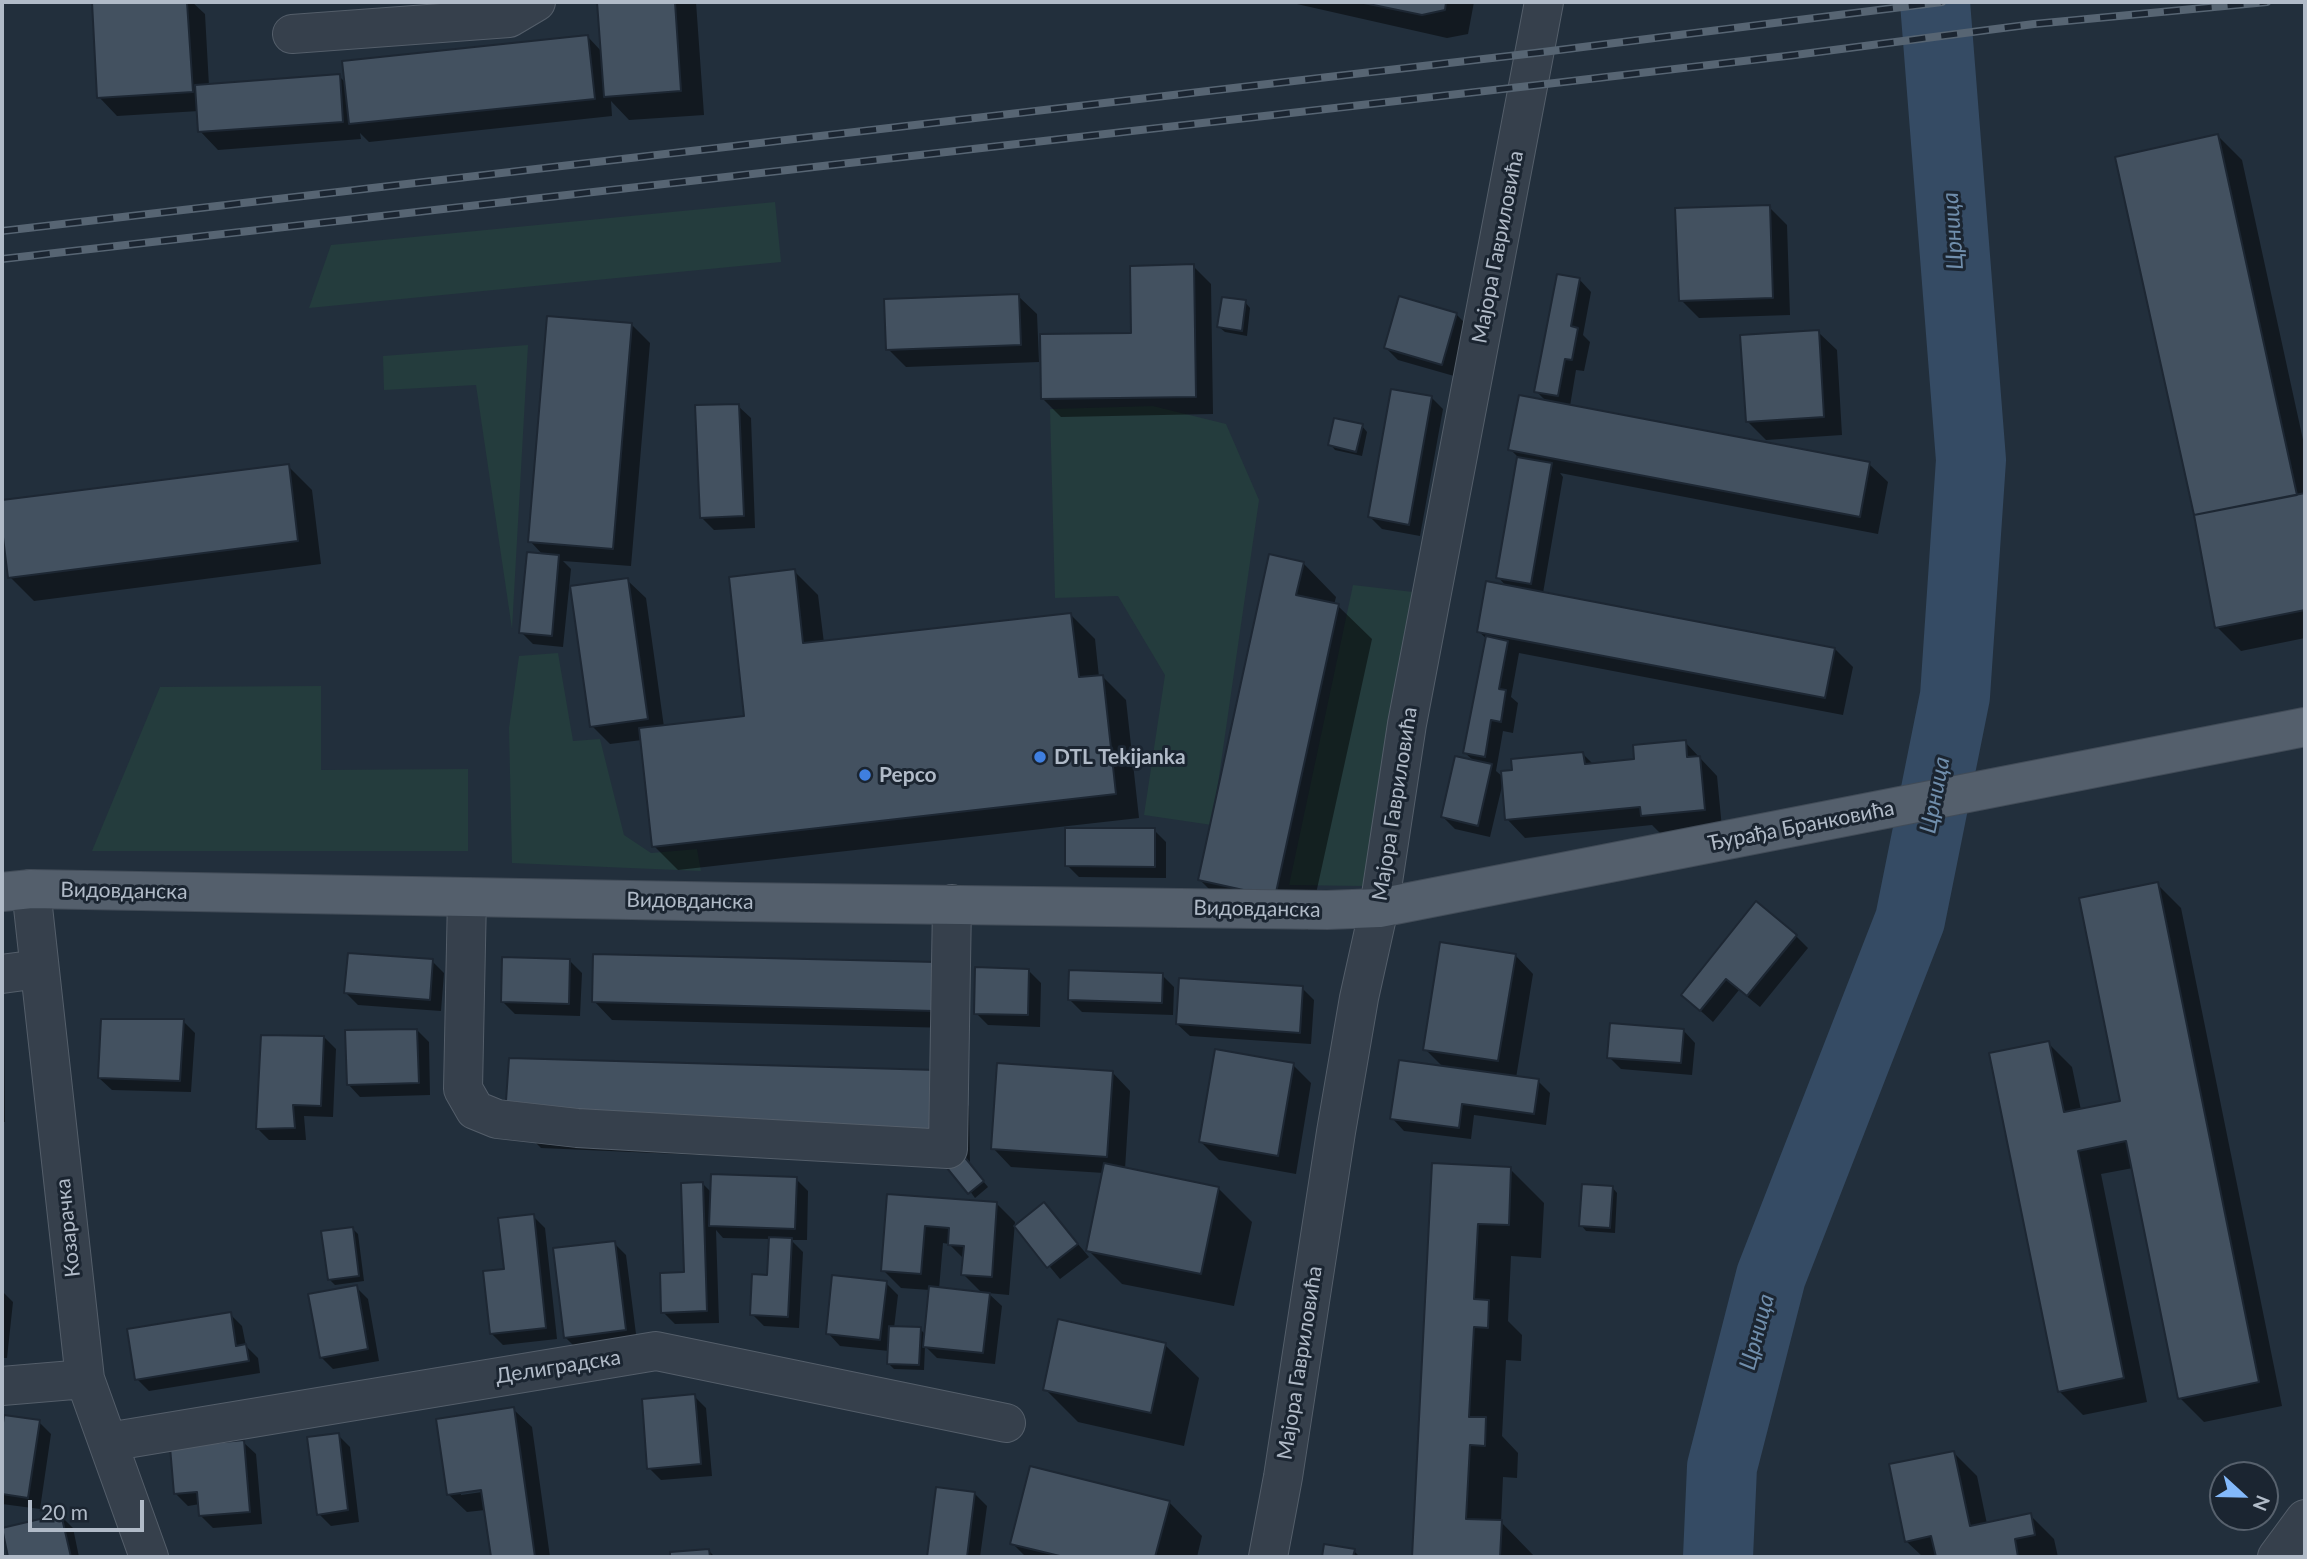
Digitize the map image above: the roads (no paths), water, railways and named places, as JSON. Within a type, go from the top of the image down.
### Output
[{"type":"main road","name":"Ђурађа Бранковића","points":[[1379,908],[2305,727]]},
{"type":"main road","name":"Видовданска","points":[[16,890],[1327,910],[1379,908]]},
{"type":"street","points":[[292,34],[509,18],[536,2]]},
{"type":"street","name":"Мајора Гавриловића","points":[[1268,1557],[1338,1118],[1359,998],[1379,908],[1410,710],[1544,2]]},
{"type":"street","name":"Козарачка","points":[[16,890],[39,969],[85,1379],[149,1557]]},
{"type":"street","points":[[467,897],[463,1089],[475,1110],[497,1119],[577,1128],[948,1149],[952,904]]},
{"type":"street","points":[[2,974],[39,969]]},
{"type":"street","name":"Делиградска","points":[[108,1442],[656,1351],[1006,1423]]},
{"type":"street","points":[[2,1386],[85,1379]]},
{"type":"street","points":[[2277,1557],[2305,1519]]},
{"type":"waterway","name":"Црница","points":[[1718,1557],[1722,1467],[1771,1276],[1910,920],[1955,696],[1971,460],[1935,2]]},
{"type":"railway","points":[[2,231],[1535,53],[1942,2]]},
{"type":"railway","points":[[2,259],[1529,86],[2034,24],[2267,2]]},
{"type":"place","name":"DTL Tekijanka","points":[[1040,757]]},
{"type":"place","name":"Pepco","points":[[865,775]]}]
